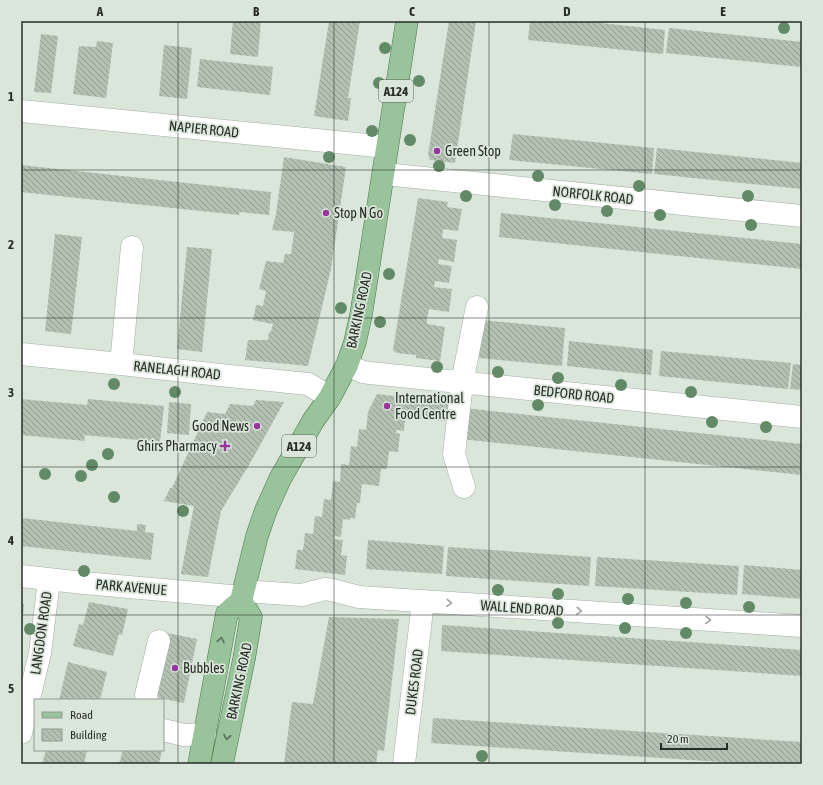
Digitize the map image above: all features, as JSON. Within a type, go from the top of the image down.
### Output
[{"type":"main road","name":"BARKING ROAD","points":[[199,764],[227,613],[242,596],[257,536],[266,510],[280,478],[313,421],[330,396],[347,365],[355,342],[361,316],[407,21]]},
{"type":"main road","name":"BARKING ROAD","points":[[222,764],[244,659],[251,617],[242,596]]},
{"type":"street","name":"NAPIER ROAD","points":[[21,111],[387,147]]},
{"type":"street","name":"NORFOLK ROAD","points":[[384,174],[802,216]]},
{"type":"street","points":[[121,364],[132,247]]},
{"type":"street","points":[[464,487],[454,454],[462,383],[477,307]]},
{"type":"street","name":"RANELAGH ROAD","points":[[21,354],[308,384],[330,396]]},
{"type":"street","name":"BEDFORD ROAD","points":[[347,365],[363,372],[802,417]]},
{"type":"street","name":"PARK AVENUE","points":[[21,576],[242,596]]},
{"type":"street","name":"LANGDON ROAD","points":[[21,733],[40,653],[48,579]]},
{"type":"street","name":"WALL END ROAD","points":[[242,596],[302,595],[325,589],[359,597],[802,626]]},
{"type":"street","name":"DUKES ROAD","points":[[404,764],[423,601]]},
{"type":"street","points":[[147,699],[146,695],[159,641]]},
{"type":"street","points":[[164,730],[184,735],[205,734]]},
{"type":"building","points":[[233,21],[261,21],[258,57],[230,54]]},
{"type":"building","points":[[329,21],[360,21],[348,98],[351,98],[348,121],[314,116]]},
{"type":"building","points":[[449,21],[476,21],[455,163],[430,160],[428,155]]},
{"type":"building","points":[[530,21],[583,21],[665,30],[663,54],[528,40]]},
{"type":"building","points":[[669,28],[802,42],[802,67],[666,53]]},
{"type":"building","points":[[41,34],[58,36],[51,93],[34,92]]},
{"type":"building","points":[[97,41],[113,43],[106,98],[73,94],[79,46],[96,47]]},
{"type":"building","points":[[164,45],[192,48],[187,99],[159,96]]},
{"type":"building","points":[[200,59],[273,67],[270,95],[197,87]]},
{"type":"building","points":[[513,134],[654,148],[652,174],[509,160]]},
{"type":"building","points":[[657,148],[802,163],[802,189],[654,174]]},
{"type":"building","points":[[284,157],[346,167],[331,269],[308,366],[245,360],[248,340],[268,340],[269,332],[271,332],[273,324],[253,320],[256,305],[263,306],[266,291],[259,289],[266,261],[283,263],[285,254],[291,254],[294,232],[272,230],[276,214]]},
{"type":"building","points":[[21,165],[271,192],[269,215],[240,212],[239,215],[21,192]]},
{"type":"building","points":[[418,198],[448,202],[447,207],[462,209],[458,231],[443,229],[442,238],[457,240],[454,262],[439,259],[438,264],[452,266],[449,283],[435,281],[434,287],[452,289],[449,312],[429,309],[427,318],[427,324],[445,327],[440,361],[416,358],[416,355],[397,353],[393,350]]},
{"type":"building","points":[[501,213],[802,244],[802,269],[499,237]]},
{"type":"building","points":[[55,234],[82,237],[71,334],[45,331]]},
{"type":"building","points":[[187,247],[212,249],[202,352],[177,349]]},
{"type":"building","points":[[482,320],[565,328],[562,366],[479,358]]},
{"type":"building","points":[[569,341],[653,350],[651,375],[567,366]]},
{"type":"building","points":[[661,351],[791,363],[788,389],[659,376]]},
{"type":"building","points":[[793,364],[802,365],[802,390],[790,389]]},
{"type":"building","points":[[377,394],[456,403],[454,422],[405,417],[404,431],[396,430],[396,433],[400,434],[398,452],[389,451],[387,469],[381,469],[379,486],[362,484],[360,503],[357,503],[355,519],[343,519],[341,537],[334,536],[334,539],[343,540],[341,555],[347,556],[345,575],[295,569],[297,550],[303,550],[305,533],[313,534],[315,516],[322,517],[324,499],[331,500],[333,481],[340,482],[341,464],[349,465],[351,446],[357,447],[359,429],[366,430],[368,412]]},
{"type":"building","points":[[21,399],[87,405],[88,399],[164,406],[160,442],[84,435],[85,441],[21,435]]},
{"type":"building","points":[[256,400],[284,402],[249,465],[221,511],[208,577],[181,574],[194,506],[164,501],[170,488],[172,488],[207,412],[225,414],[230,404],[253,406]]},
{"type":"building","points":[[169,402],[191,404],[189,435],[167,433]]},
{"type":"building","points":[[464,408],[802,444],[802,475],[460,439]]},
{"type":"building","points":[[22,518],[137,531],[137,524],[146,525],[145,532],[154,533],[151,560],[21,546]]},
{"type":"building","points":[[368,540],[444,546],[442,574],[366,569]]},
{"type":"building","points":[[448,547],[591,557],[589,586],[446,576]]},
{"type":"building","points":[[597,557],[739,566],[737,595],[595,586]]},
{"type":"building","points":[[744,565],[802,570],[802,599],[742,594]]},
{"type":"building","points":[[89,602],[128,609],[122,635],[119,634],[113,656],[73,646],[79,624],[83,625]]},
{"type":"building","points":[[21,604],[24,604],[22,629],[21,629]]},
{"type":"building","points":[[329,617],[399,619],[384,751],[378,750],[376,764],[284,764],[292,702],[313,704]]},
{"type":"building","points":[[442,625],[802,650],[802,676],[441,651]]},
{"type":"building","name":"Bubbles","points":[[167,633],[197,639],[184,703],[154,697]]},
{"type":"building","points":[[68,662],[107,672],[100,699],[59,699]]},
{"type":"building","points":[[433,718],[802,742],[802,764],[753,764],[431,743]]},
{"type":"building","points":[[46,751],[87,751],[84,764],[42,764]]},
{"type":"building","points":[[123,751],[162,751],[159,764],[119,764]]},
{"type":"place","name":"Green Stop","points":[[437,151]]},
{"type":"place","name":"Stop N Go","points":[[326,213]]},
{"type":"place","name":"International Food Centre","points":[[387,406]]},
{"type":"place","name":"Good News","points":[[257,426]]},
{"type":"place","name":"Ghirs Pharmacy","points":[[225,446]]},
{"type":"place","name":"Bubbles","points":[[175,668]]}]
